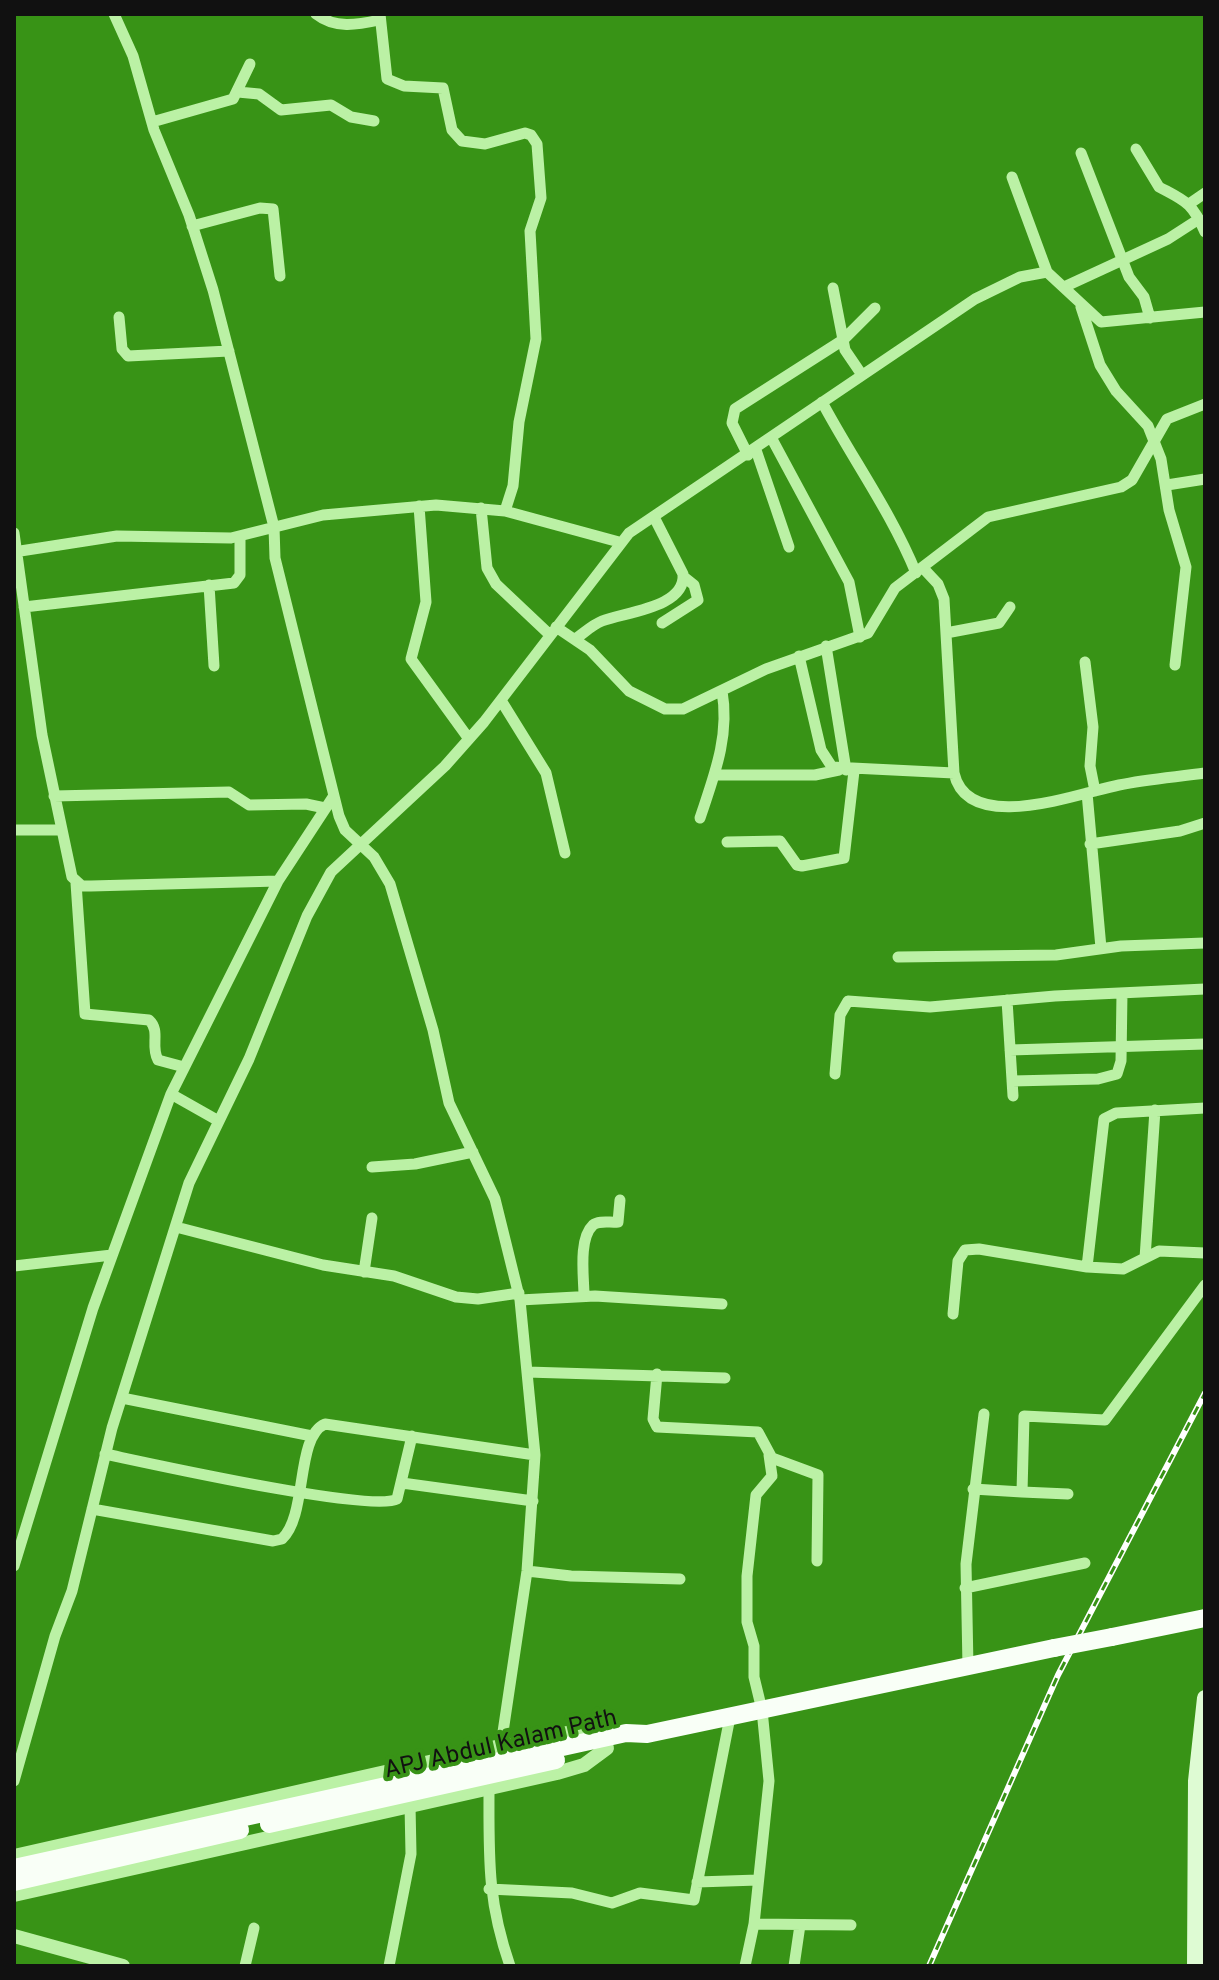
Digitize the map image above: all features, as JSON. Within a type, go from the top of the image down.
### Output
[{"type":"highway","points":[[647,1734],[1205,1618]]},
{"type":"highway","name":"APJ Abdul Kalam Path","points":[[14,1868],[501,1759],[626,1733],[647,1734]]},
{"type":"highway","name":"APJ Abdul Kalam Path","points":[[501,1759],[607,1748],[647,1734]]},
{"type":"highway","name":"APJ Abdul Kalam Path","points":[[14,1882],[445,1771]]},
{"type":"main road","points":[[1195,1966],[1200,1918],[1205,1698]]},
{"type":"street","points":[[14,1856],[501,1759],[527,1571],[533,1501],[535,1455],[519,1297],[500,1213],[449,1103],[433,1030],[390,884],[374,857],[345,830],[333,797],[275,558],[274,527],[229,351],[192,226],[152,122],[133,56],[114,14]]},
{"type":"street","points":[[316,14],[343,25],[380,17],[387,79],[404,86],[443,88],[452,130],[462,141],[485,144],[525,133],[531,135],[537,144],[541,198],[530,231],[536,339],[519,422],[513,486],[505,511]]},
{"type":"street","points":[[152,122],[227,101],[238,92],[250,64]]},
{"type":"street","points":[[238,92],[259,94],[281,110],[331,105],[351,117],[374,121]]},
{"type":"street","points":[[1136,149],[1159,187],[1175,192],[1189,204],[1205,232]]},
{"type":"street","points":[[1081,153],[1129,277],[1142,292],[1150,318]]},
{"type":"street","points":[[1012,177],[1047,272],[1081,307],[1101,322],[1205,312]]},
{"type":"street","points":[[1189,204],[1205,193]]},
{"type":"street","points":[[192,226],[260,208],[273,209],[280,276]]},
{"type":"street","points":[[1064,287],[1168,239],[1199,219]]},
{"type":"street","points":[[14,1781],[55,1636],[72,1591],[105,1454],[189,1183],[249,1059],[323,884],[359,843],[436,775],[502,702],[619,542],[990,291],[1020,277],[1047,272]]},
{"type":"street","points":[[833,288],[843,340],[862,375]]},
{"type":"street","points":[[1081,307],[1100,365],[1154,437],[1167,485],[1169,510],[1186,567],[1175,665]]},
{"type":"street","points":[[789,547],[752,452],[732,423],[735,409],[843,340],[875,308]]},
{"type":"street","points":[[119,317],[122,349],[128,356],[229,351]]},
{"type":"street","points":[[822,402],[920,570],[942,592],[954,773],[960,793],[981,803],[1046,805],[1091,792],[1205,773]]},
{"type":"street","points":[[481,508],[485,559],[491,576],[553,631],[575,639],[590,650],[620,684],[656,706],[683,709],[799,656],[860,637],[873,628],[895,588],[988,517],[1121,487],[1132,480],[1154,437],[1175,414],[1205,404]]},
{"type":"street","points":[[772,439],[849,582],[860,637]]},
{"type":"street","points":[[1167,485],[1205,479]]},
{"type":"street","points":[[15,552],[117,536],[240,537],[323,515],[419,506],[505,511],[619,542]]},
{"type":"street","points":[[419,506],[426,602],[411,659],[469,739]]},
{"type":"street","points":[[654,517],[684,577],[694,585],[698,600],[662,623]]},
{"type":"street","points":[[14,533],[54,796],[76,883],[85,1014],[149,1020],[156,1030],[154,1053],[158,1060],[184,1067]]},
{"type":"street","points":[[24,607],[238,580],[240,537]]},
{"type":"street","points":[[575,639],[603,620],[654,607],[675,593],[684,577]]},
{"type":"street","points":[[209,585],[214,666]]},
{"type":"street","points":[[946,633],[999,623],[1010,607]]},
{"type":"street","points":[[727,842],[780,841],[797,865],[802,866],[840,861],[848,850],[846,770],[826,646]]},
{"type":"street","points":[[799,656],[821,750],[832,767],[954,773]]},
{"type":"street","points":[[1085,662],[1093,727],[1090,844],[1101,948]]},
{"type":"street","points":[[700,818],[715,775],[725,722],[722,691]]},
{"type":"street","points":[[502,702],[546,773],[565,853]]},
{"type":"street","points":[[715,775],[815,775],[846,770]]},
{"type":"street","points":[[54,796],[229,792],[249,805],[306,804],[325,808]]},
{"type":"street","points":[[14,1566],[17,1544],[112,1255],[171,1094],[278,881],[333,797]]},
{"type":"street","points":[[1090,844],[1180,831],[1205,823]]},
{"type":"street","points":[[14,830],[61,830]]},
{"type":"street","points":[[76,883],[91,886],[278,881]]},
{"type":"street","points":[[898,957],[1056,955],[1101,948],[1205,943]]},
{"type":"street","points":[[835,1074],[840,1015],[848,1001],[930,1007],[1205,989]]},
{"type":"street","points":[[1012,1081],[1112,1077],[1120,1069],[1122,993]]},
{"type":"street","points":[[1007,1000],[1013,1096]]},
{"type":"street","points":[[1010,1050],[1205,1044]]},
{"type":"street","points":[[171,1094],[217,1120]]},
{"type":"street","points":[[1087,1267],[1104,1119],[1116,1113],[1205,1108]]},
{"type":"street","points":[[1145,1258],[1155,1110]]},
{"type":"street","points":[[372,1167],[415,1164],[473,1152]]},
{"type":"street","points":[[584,1296],[585,1255],[590,1229],[599,1222],[618,1222],[620,1200]]},
{"type":"street","points":[[364,1272],[372,1218]]},
{"type":"street","points":[[176,1227],[323,1265],[394,1276],[467,1299],[584,1296],[722,1304]]},
{"type":"street","points":[[953,1314],[958,1261],[965,1250],[979,1249],[1087,1267],[1123,1269],[1159,1251],[1205,1253]]},
{"type":"street","points":[[14,1266],[112,1255]]},
{"type":"street","points":[[1022,1492],[1024,1416],[1105,1420],[1205,1285]]},
{"type":"street","points":[[527,1372],[725,1378]]},
{"type":"street","points":[[657,1374],[653,1419],[657,1427],[758,1432],[769,1455],[772,1476],[756,1495],[747,1576],[747,1622],[754,1646],[754,1677],[762,1710],[769,1781],[754,1924],[745,1966]]},
{"type":"street","points":[[122,1398],[312,1436]]},
{"type":"street","points":[[968,1667],[965,1588],[973,1489],[984,1414]]},
{"type":"street","points":[[92,1509],[273,1541],[287,1534],[300,1493],[312,1436],[325,1424],[535,1455]]},
{"type":"street","points":[[105,1454],[300,1493],[383,1503],[397,1499],[412,1436]]},
{"type":"street","points":[[769,1455],[818,1475],[817,1561]]},
{"type":"street","points":[[402,1483],[533,1501]]},
{"type":"street","points":[[973,1489],[1068,1494]]},
{"type":"street","points":[[965,1588],[1085,1563]]},
{"type":"street","points":[[527,1571],[571,1576],[680,1579]]},
{"type":"street","points":[[489,1889],[572,1893],[612,1903],[640,1893],[694,1900],[730,1717]]},
{"type":"street","points":[[14,1895],[584,1765],[607,1748]]},
{"type":"street","points":[[489,1788],[489,1889],[498,1934],[510,1966]]},
{"type":"street","points":[[389,1966],[411,1854],[410,1805]]},
{"type":"street","points":[[697,1882],[758,1880]]},
{"type":"street","points":[[754,1924],[851,1925]]},
{"type":"street","points":[[794,1966],[800,1925]]},
{"type":"street","points":[[245,1966],[254,1928]]},
{"type":"street","points":[[14,1936],[123,1966]]},
{"type":"railway","points":[[929,1966],[1058,1675],[1205,1393]]}]
